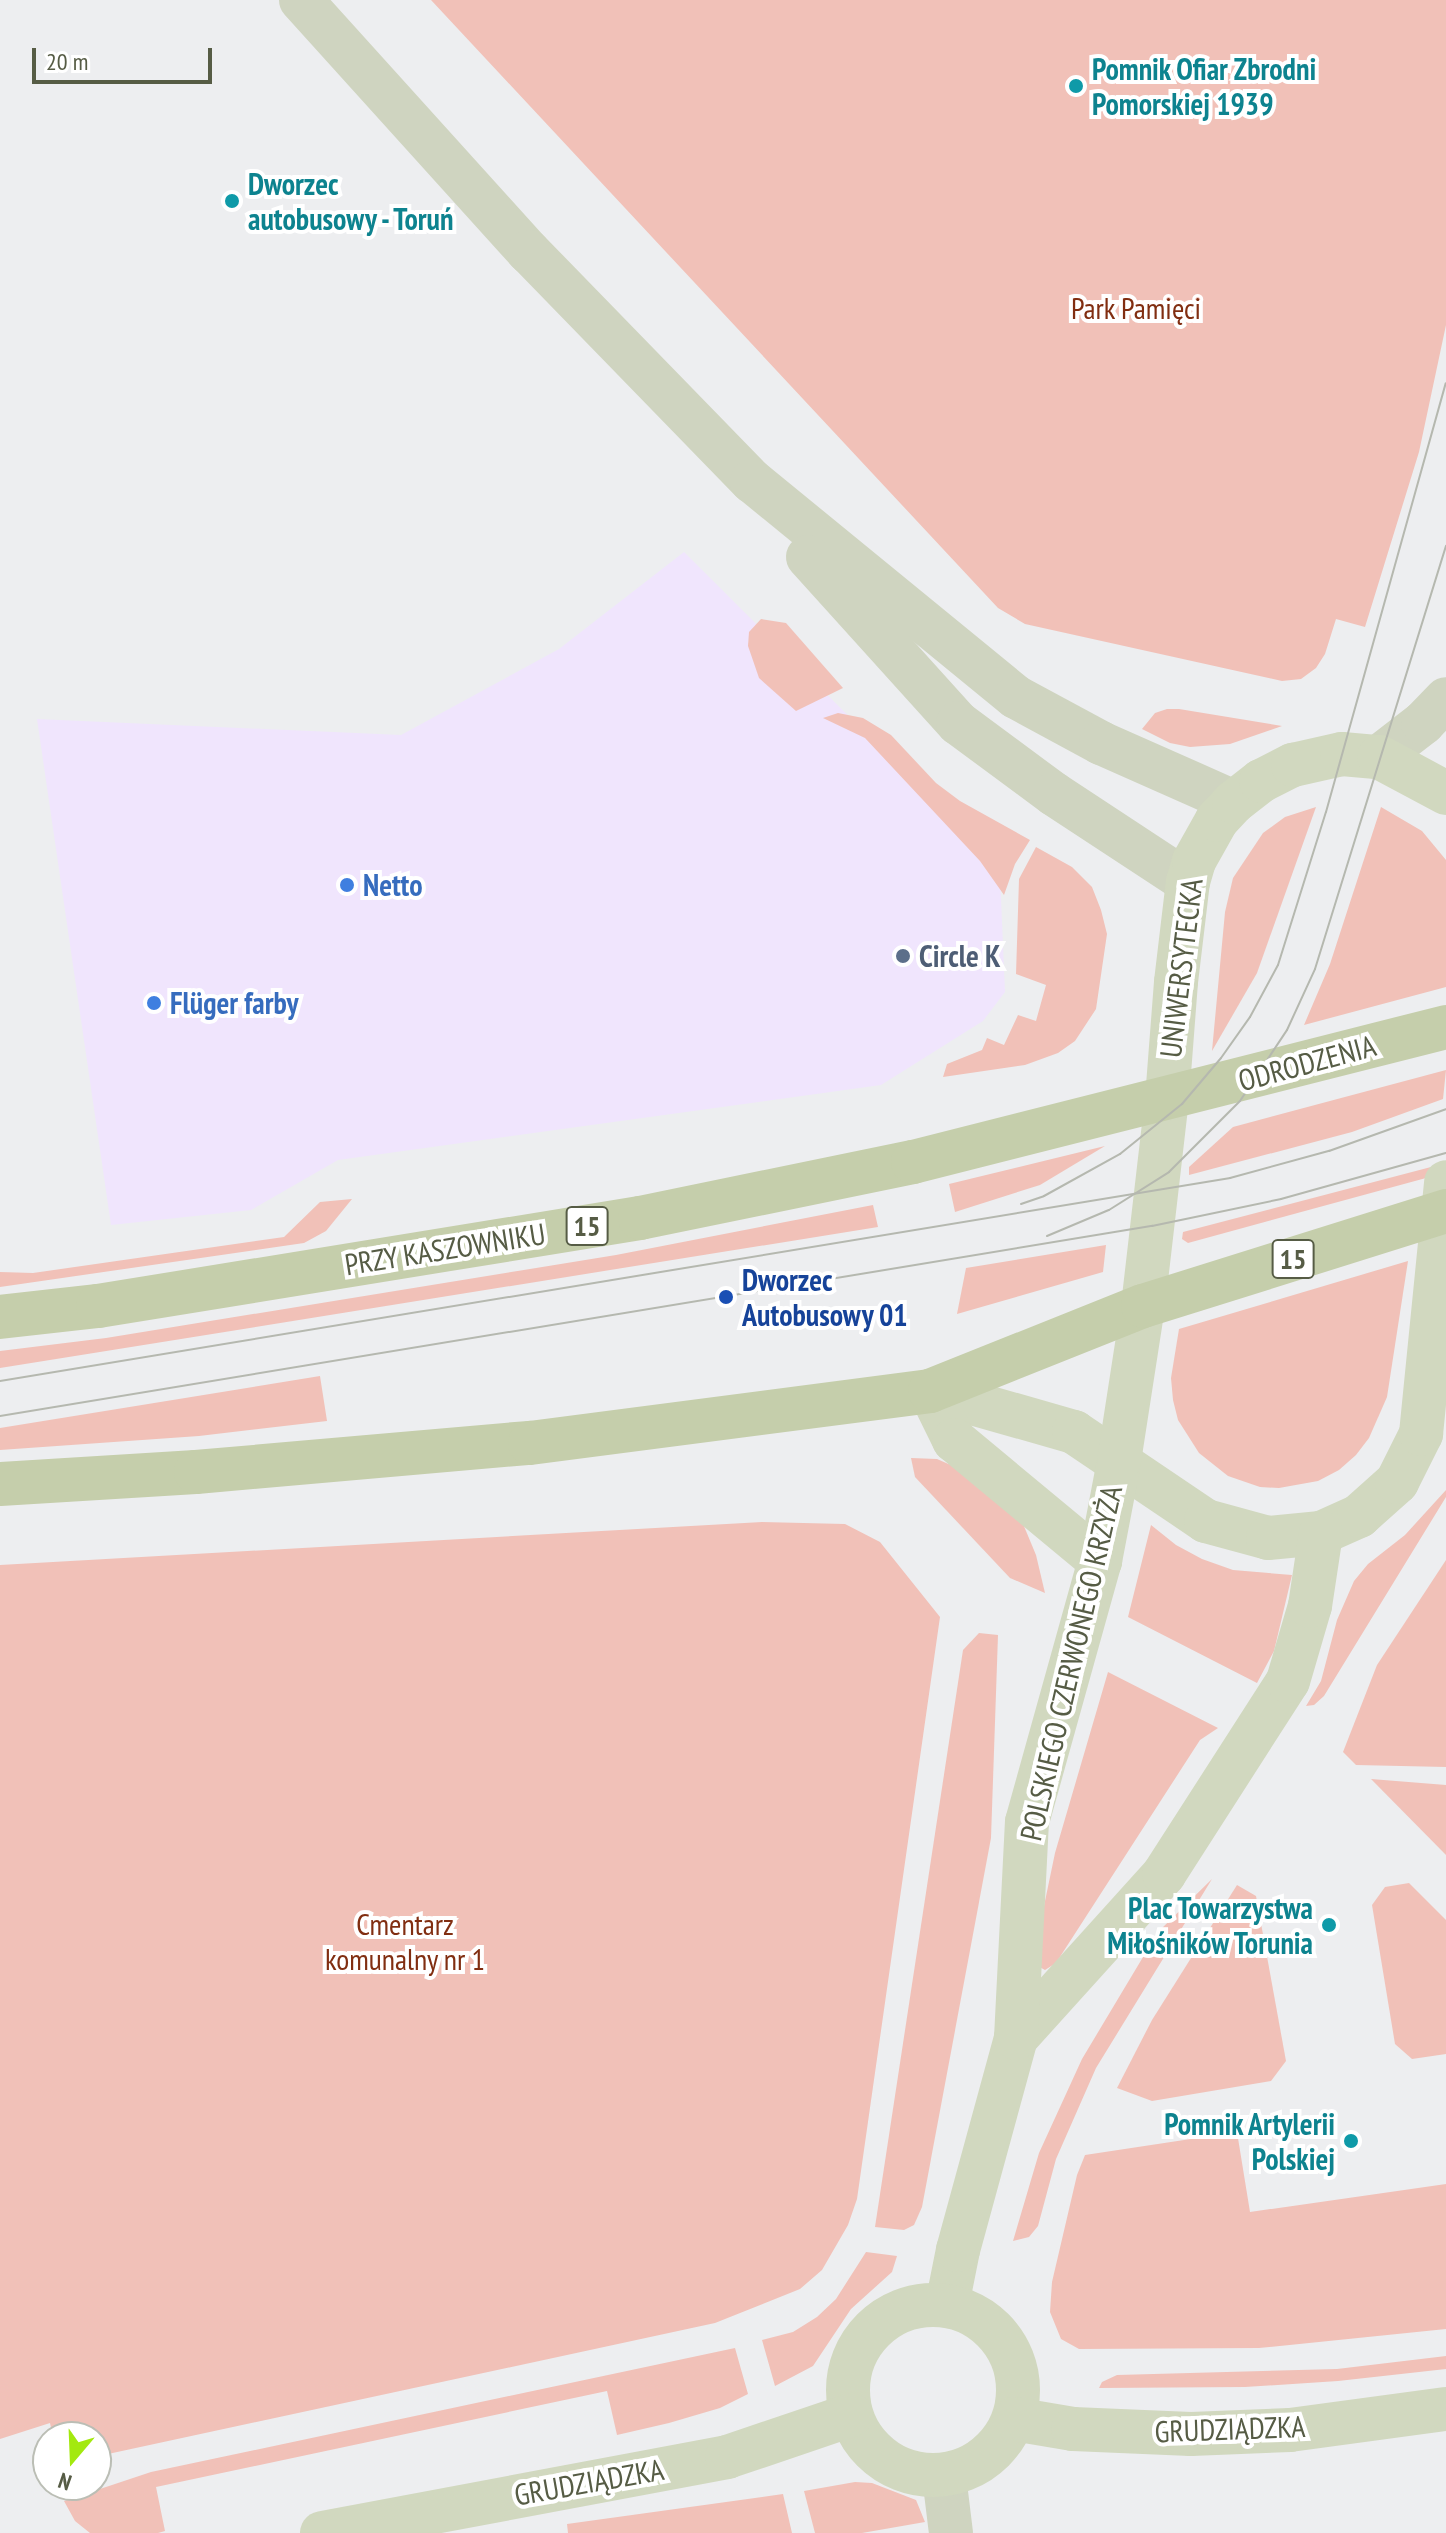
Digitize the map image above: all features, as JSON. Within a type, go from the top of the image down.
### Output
[{"type":"main road","name":"ODRODZENIA","points":[[1167,1099],[1446,1027]]},
{"type":"main road","name":"PRZY KASZOWNIKU","points":[[0,1317],[98,1306],[640,1218],[913,1162],[1167,1099]]},
{"type":"main road","name":"15","points":[[0,1484],[196,1472],[530,1443],[930,1391],[1143,1306],[1445,1202]]},
{"type":"street","points":[[301,0],[529,252],[752,481],[1016,697],[1101,743],[1234,802],[1261,781],[1293,765],[1342,754],[1379,757],[1446,793]]},
{"type":"street","points":[[752,481],[796,544],[958,723],[1054,794],[1188,882]]},
{"type":"street","points":[[1379,757],[1423,723],[1446,699]]},
{"type":"street","name":"UNIWERSYTECKA","points":[[1167,1099],[1188,882],[1206,838],[1234,802]]},
{"type":"street","name":"POLSKIEGO CZERWONEGO KRZYŻA","points":[[947,2305],[958,2250],[1016,2038],[1027,1822],[1100,1561],[1143,1306],[1167,1099]]},
{"type":"street","points":[[930,1391],[1074,1432],[1206,1521],[1268,1538],[1321,1533],[1359,1516],[1397,1482],[1421,1434],[1445,1202]]},
{"type":"street","points":[[930,1391],[954,1440],[1100,1561]]},
{"type":"street","name":"POLSKIEGO CZERWONEGO KRZYŻA","points":[[1016,2038],[1164,1874],[1288,1681],[1310,1606],[1321,1533]]},
{"type":"street","points":[[947,2305],[982,2319],[1007,2347],[1019,2382],[1014,2419],[998,2447],[974,2466],[944,2476],[905,2472],[871,2450],[851,2415],[848,2381],[858,2348],[881,2322],[912,2307],[947,2305]]},
{"type":"street","name":"GRUDZIĄDZKA","points":[[1014,2419],[1073,2429],[1191,2434],[1290,2430],[1446,2409]]},
{"type":"street","name":"GRUDZIĄDZKA","points":[[322,2533],[727,2457],[851,2415]]},
{"type":"street","points":[[944,2476],[951,2533]]},
{"type":"shaded area","points":[[684,552],[966,833],[1000,875],[1005,992],[983,1021],[881,1085],[338,1160],[251,1210],[111,1225],[37,719],[401,735],[559,649]]},
{"type":"green space","name":"Park Pamięci","points":[[431,0],[1446,0],[1446,325],[1419,452],[1365,627],[1336,619],[1325,654],[1316,668],[1301,679],[1282,681],[1025,624],[998,608]]},
{"type":"green space","points":[[761,619],[786,623],[843,688],[796,711],[759,678],[748,646],[749,632]]},
{"type":"green space","points":[[1167,709],[1282,726],[1230,744],[1190,747],[1170,743],[1142,729],[1155,713]]},
{"type":"green space","points":[[838,713],[863,718],[891,735],[936,783],[960,801],[1030,840],[1015,864],[1004,895],[980,861],[865,738],[823,718]]},
{"type":"green space","points":[[1316,807],[1257,973],[1212,1051],[1225,912],[1233,878],[1263,833],[1285,817]]},
{"type":"green space","points":[[1381,807],[1422,831],[1446,860],[1446,987],[1304,1025],[1330,964]]},
{"type":"green space","points":[[1036,847],[1072,867],[1092,887],[1101,910],[1107,934],[1096,1009],[1075,1041],[1058,1053],[1025,1065],[943,1077],[947,1064],[982,1050],[987,1038],[1004,1045],[1018,1015],[1036,1021],[1046,985],[1016,974],[1019,879]]},
{"type":"green space","points":[[1446,1070],[1443,1099],[1352,1132],[1189,1175],[1189,1167],[1233,1127]]},
{"type":"green space","points":[[1105,1146],[1040,1185],[955,1212],[949,1184]]},
{"type":"green space","points":[[1431,1167],[1426,1178],[1188,1243],[1182,1239],[1183,1232]]},
{"type":"green space","points":[[352,1199],[326,1231],[304,1243],[0,1287],[0,1272],[33,1273],[284,1237],[320,1202]]},
{"type":"green space","points":[[873,1205],[878,1227],[0,1368],[0,1351],[106,1338],[616,1255]]},
{"type":"green space","points":[[1106,1245],[1103,1272],[957,1314],[966,1268]]},
{"type":"green space","points":[[1408,1261],[1387,1397],[1369,1438],[1356,1455],[1339,1470],[1318,1481],[1279,1488],[1260,1487],[1228,1476],[1199,1453],[1178,1420],[1173,1400],[1171,1378],[1179,1329]]},
{"type":"green space","points":[[320,1376],[327,1421],[199,1436],[0,1450],[0,1428]]},
{"type":"green space","points":[[911,1458],[937,1459],[953,1466],[1021,1519],[1036,1555],[1045,1593],[1010,1578],[915,1477]]},
{"type":"green space","points":[[1446,1490],[1446,1497],[1324,1696],[1314,1705],[1306,1706],[1321,1681],[1337,1620],[1354,1581],[1368,1564],[1405,1535]]},
{"type":"green space","name":"Cmentarz komunalny nr 1","points":[[762,1522],[845,1524],[880,1542],[940,1617],[857,2199],[848,2225],[822,2270],[800,2289],[715,2323],[112,2453],[112,2421],[32,2421],[32,2429],[0,2439],[0,1565]]},
{"type":"green space","points":[[1151,1525],[1176,1545],[1233,1570],[1292,1575],[1274,1651],[1257,1683],[1128,1617]]},
{"type":"green space","points":[[1446,1560],[1446,1767],[1356,1765],[1343,1752],[1377,1665]]},
{"type":"green space","points":[[979,1633],[998,1635],[991,1838],[922,2207],[914,2225],[904,2230],[875,2227],[963,1650]]},
{"type":"green space","points":[[1108,1672],[1218,1728],[1200,1740],[1056,1963],[1045,1970],[1036,1965],[1034,1954],[1055,1853]]},
{"type":"green space","points":[[1371,1779],[1446,1785],[1446,1855]]},
{"type":"green space","points":[[1212,1879],[1096,2068],[1056,2159],[1038,2226],[1029,2237],[1013,2241],[1039,2153],[1082,2059],[1158,1932]]},
{"type":"green space","points":[[1409,1883],[1446,1920],[1446,2054],[1412,2059],[1395,2044],[1372,1905],[1385,1887]]},
{"type":"green space","points":[[1237,1885],[1256,1896],[1286,2061],[1271,2081],[1152,2101],[1117,2088],[1152,2020]]},
{"type":"green space","points":[[1237,2132],[1250,2212],[1446,2184],[1446,2329],[1259,2348],[1079,2349],[1061,2339],[1050,2312],[1052,2282],[1077,2175],[1085,2155]]},
{"type":"green space","points":[[866,2252],[897,2256],[892,2272],[851,2309],[813,2366],[775,2386],[762,2340],[793,2332],[817,2317],[836,2299]]},
{"type":"green space","points":[[735,2348],[748,2394],[720,2408],[617,2435],[607,2391],[156,2487],[165,2531],[158,2533],[90,2533],[75,2521],[64,2501],[112,2501],[112,2485],[151,2472]]},
{"type":"green space","points":[[1446,2356],[1446,2369],[1338,2381],[1245,2387],[1099,2388],[1102,2382],[1117,2375],[1337,2369]]},
{"type":"green space","points":[[855,2482],[872,2483],[916,2500],[925,2522],[862,2533],[815,2533],[804,2491]]},
{"type":"green space","points":[[783,2494],[792,2533],[568,2533],[567,2524]]},
{"type":"tram line","points":[[1021,1204],[1044,1196],[1120,1154],[1182,1104],[1250,1017],[1278,965],[1326,812],[1446,383]]},
{"type":"tram line","points":[[1047,1236],[1109,1210],[1169,1172],[1240,1101],[1287,1030],[1315,969],[1446,546]]},
{"type":"tram line","points":[[0,1381],[1230,1178],[1329,1151],[1446,1109]]},
{"type":"tram line","points":[[0,1416],[1152,1226],[1281,1199],[1446,1153]]},
{"type":"place","name":"Pomnik Ofiar Zbrodni Pomorskiej 1939","points":[[1076,86]]},
{"type":"place","name":"Dworzec autobusowy - Toruń","points":[[232,201]]},
{"type":"place","name":"Netto","points":[[347,885]]},
{"type":"place","name":"Circle K","points":[[903,956]]},
{"type":"place","name":"Flüger farby","points":[[154,1003]]},
{"type":"place","name":"Dworzec Autobusowy 01","points":[[726,1297]]},
{"type":"place","name":"Plac Towarzystwa Miłośników Torunia","points":[[1329,1925]]},
{"type":"place","name":"Pomnik Artylerii Polskiej","points":[[1351,2141]]}]
